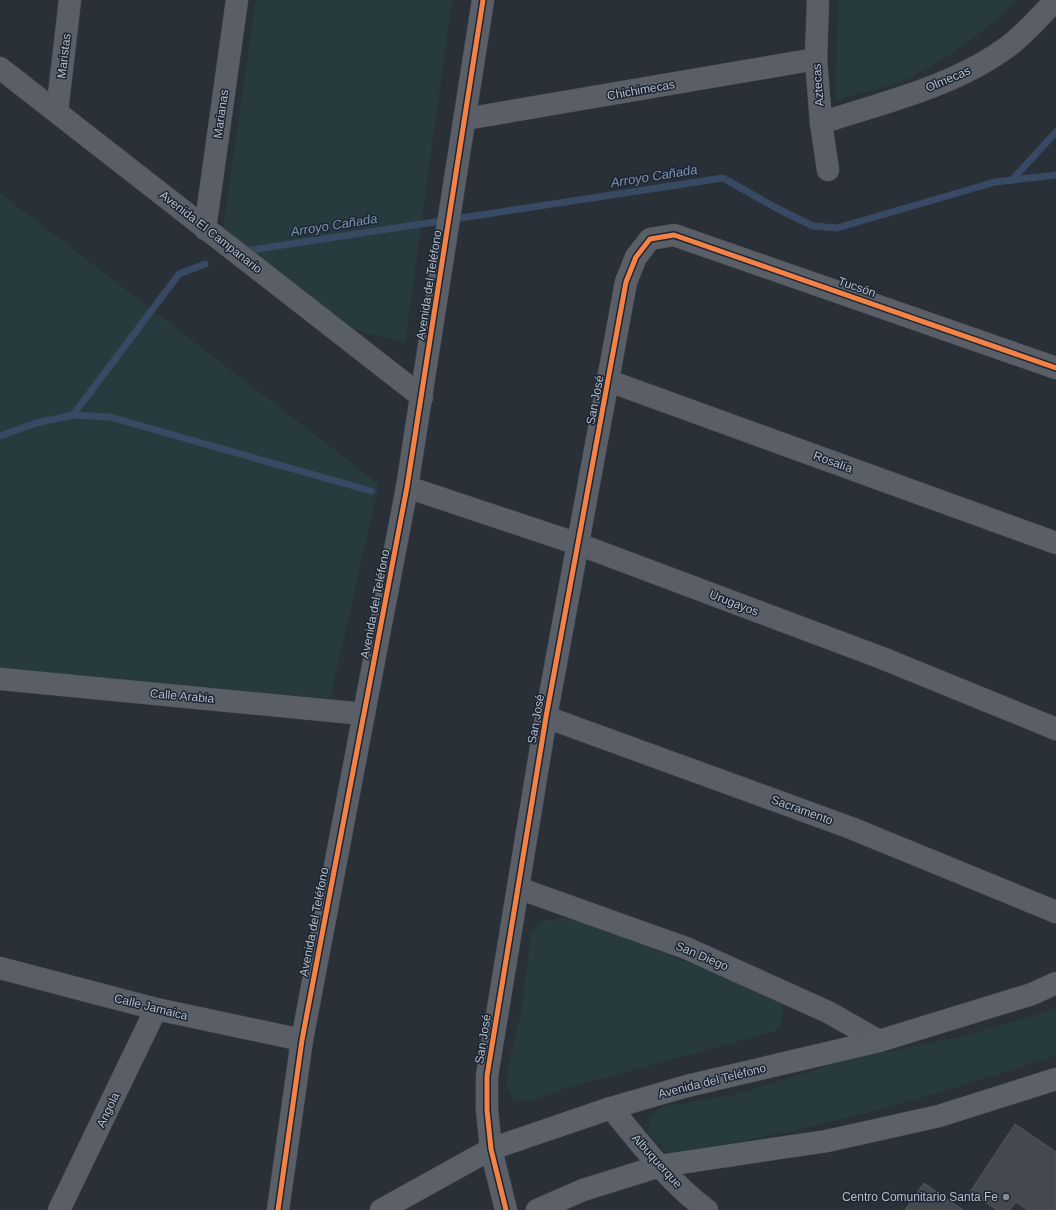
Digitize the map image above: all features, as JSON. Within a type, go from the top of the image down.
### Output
[{"type":"main road","name":"Avenida del Teléfono","points":[[381,1210],[491,1149],[611,1108],[687,1086],[879,1041],[1032,994],[1056,983]]},
{"type":"main road","points":[[537,1210],[583,1190],[660,1166],[827,1141],[939,1116],[1056,1079]]},
{"type":"street","name":"Maristas","points":[[57,112],[70,0]]},
{"type":"street","name":"Marianas","points":[[206,229],[238,0]]},
{"type":"street","name":"Avenida del Teléfono","points":[[278,1210],[302,1040],[407,487],[483,0]]},
{"type":"street","name":"Aztecas","points":[[818,0],[816,59],[821,123],[828,170]]},
{"type":"street","name":"Olmecas","points":[[821,123],[928,88],[975,67],[1010,45],[1056,0]]},
{"type":"street","name":"Chichimecas","points":[[465,119],[816,59]]},
{"type":"street","name":"Avenida El Campanario","points":[[0,68],[422,397]]},
{"type":"street","name":"Tucsón","points":[[650,239],[674,235],[1056,368]]},
{"type":"street","name":"San José","points":[[506,1210],[491,1149],[487,1110],[486,1076],[546,717],[626,282],[636,257],[650,239]]},
{"type":"street","name":"Rosalía","points":[[609,381],[1056,543]]},
{"type":"street","name":"Urugayos","points":[[407,487],[578,544],[882,658],[1056,729]]},
{"type":"street","name":"Calle Arabia","points":[[0,679],[364,714]]},
{"type":"street","name":"Sacramento","points":[[546,717],[851,828],[1056,912]]},
{"type":"street","name":"San Diego","points":[[518,888],[686,948],[828,1012],[879,1041]]},
{"type":"street","name":"Calle Jamaica","points":[[0,968],[156,1009],[302,1040]]},
{"type":"street","name":"Angola","points":[[59,1210],[156,1009]]},
{"type":"street","name":"Albuquerque","points":[[611,1108],[660,1166],[697,1206]]},
{"type":"green space","points":[[256,0],[452,0],[405,343],[344,327],[223,229]]},
{"type":"green space","points":[[838,0],[1018,0],[977,35],[935,64],[895,83],[836,100]]},
{"type":"green space","points":[[0,193],[379,484],[330,698],[0,673]]},
{"type":"green space","points":[[562,918],[580,921],[767,993],[783,1007],[781,1024],[776,1031],[560,1090],[531,1101],[514,1099],[506,1085],[511,1052],[521,1013],[531,934],[543,921]]},
{"type":"green space","points":[[1056,1009],[1056,1055],[989,1077],[888,1107],[820,1124],[759,1138],[679,1153],[667,1152],[648,1133],[650,1115],[662,1107],[734,1095],[843,1061],[963,1036]]},
{"type":"building","points":[[1015,1124],[1056,1152],[1056,1210],[1028,1210],[1016,1202],[1010,1210],[997,1210],[970,1192]]},
{"type":"building","points":[[924,1183],[963,1210],[905,1210]]},
{"type":"waterway","points":[[1012,180],[1056,132]]},
{"type":"waterway","name":"Arroyo Cañada","points":[[244,251],[723,178],[778,209],[813,226],[837,228],[995,182],[1056,175]]},
{"type":"waterway","name":"Arroyo Cañada","points":[[73,415],[179,274],[205,264]]},
{"type":"waterway","name":"Arroyo Cañada","points":[[0,436],[36,423],[73,415],[110,417],[371,491]]},
{"type":"cycle path","points":[[278,1210],[302,1040],[407,487],[483,0]]},
{"type":"cycle path","points":[[506,1210],[491,1149],[487,1110],[487,1076],[546,717],[626,282],[636,257],[650,239],[674,235],[1056,368]]},
{"type":"place","name":"Centro Comunitario Santa Fe","points":[[1006,1197]]}]
